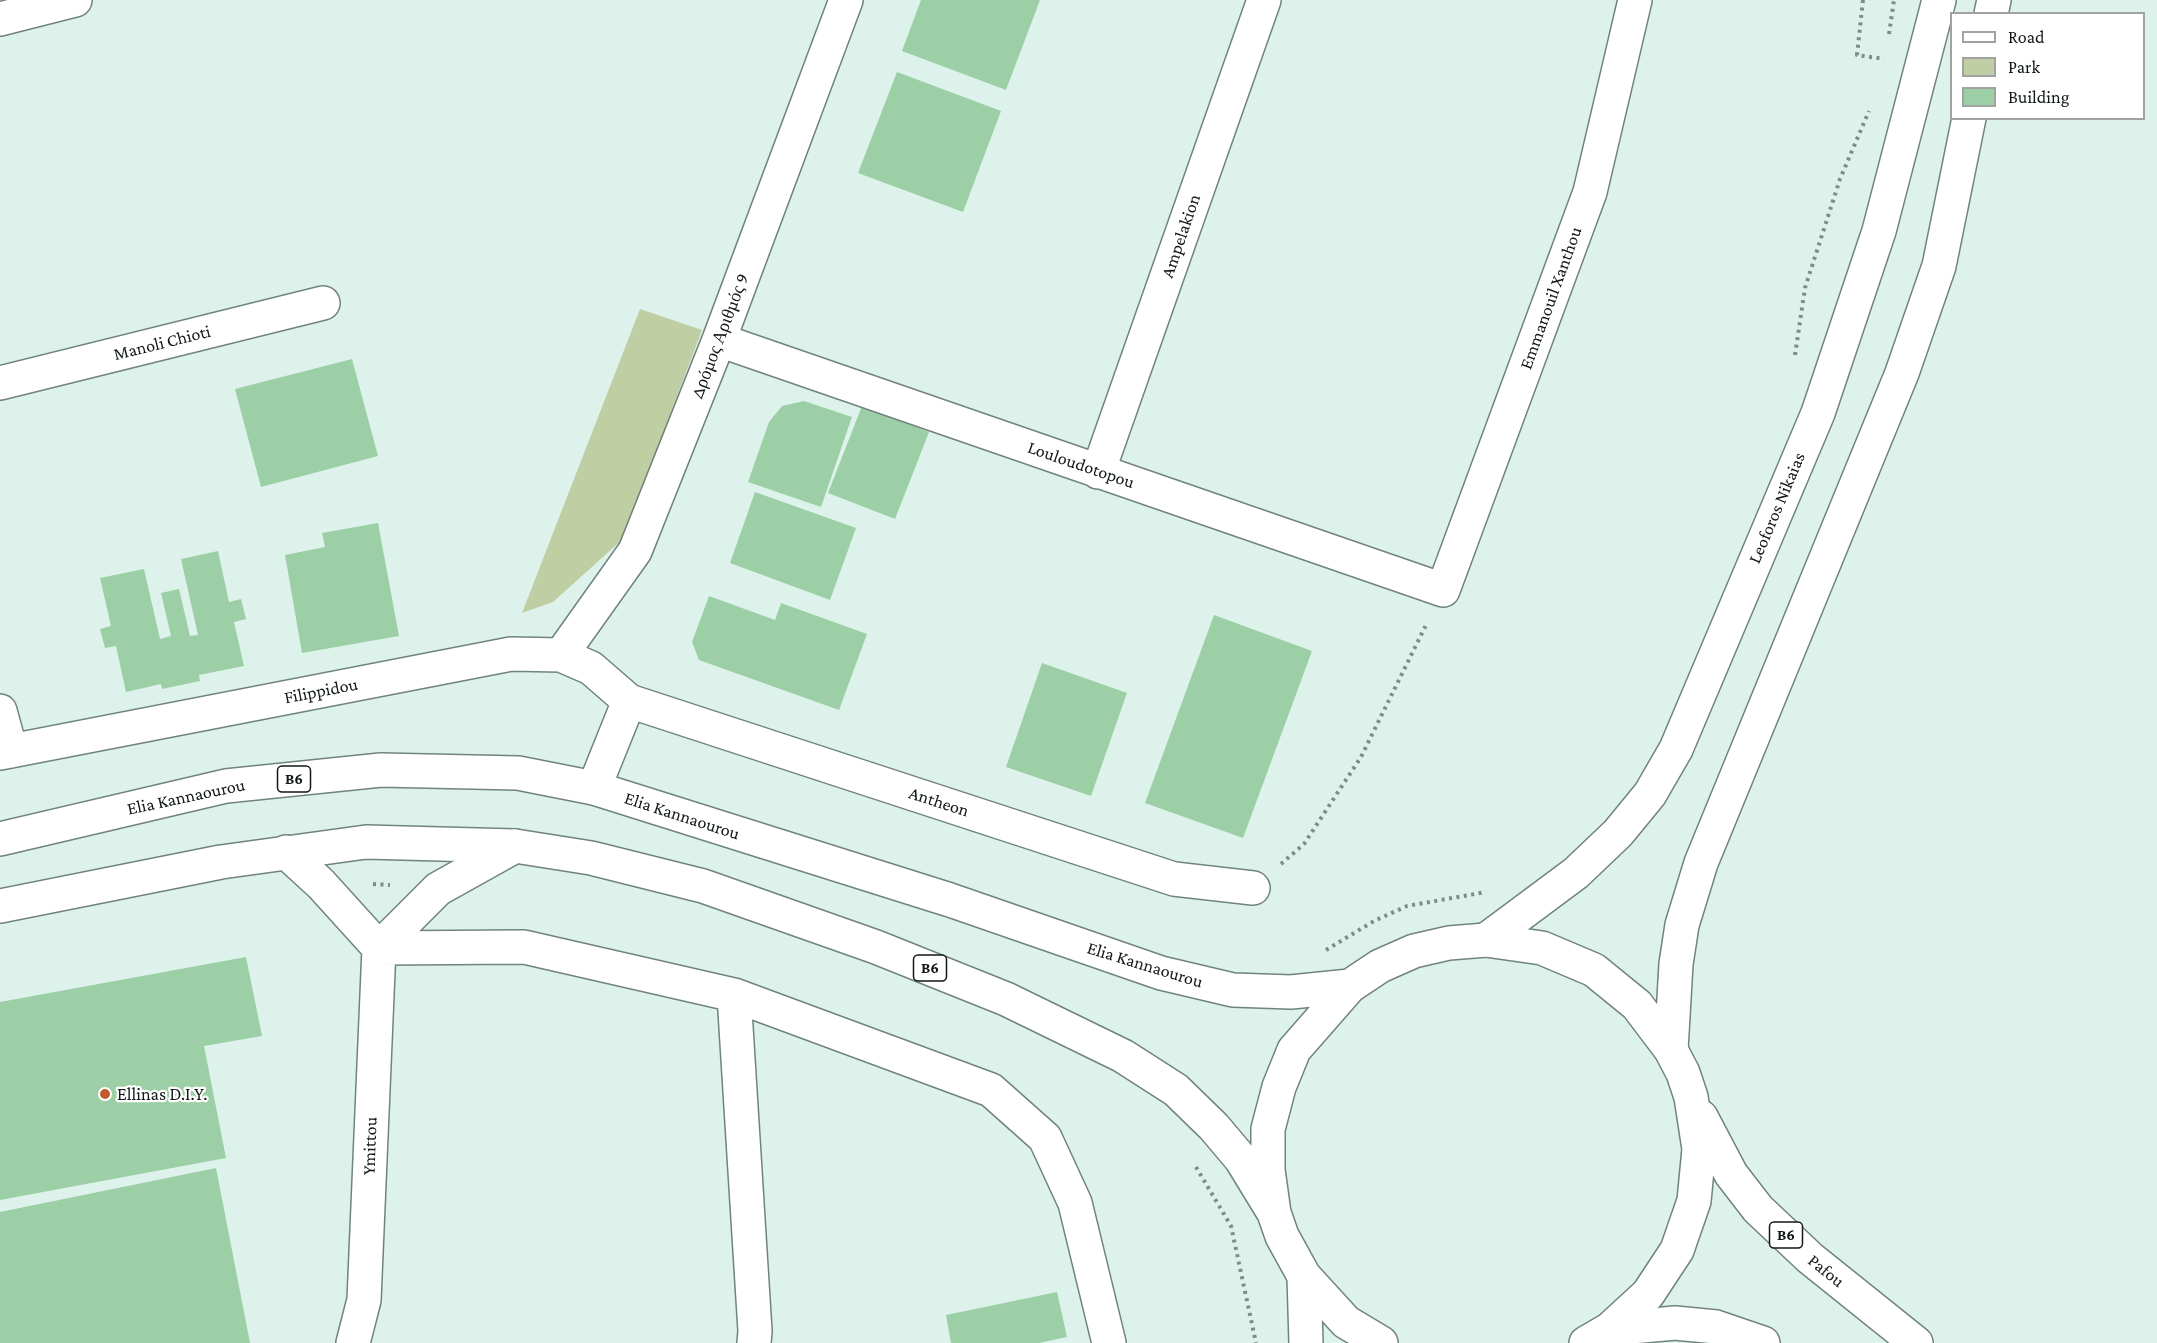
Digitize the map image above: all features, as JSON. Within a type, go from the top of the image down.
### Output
[{"type":"main road","points":[[0,19],[75,0]]},
{"type":"main road","name":"Δρόμος Αριθμός 9","points":[[561,655],[635,551],[719,340],[846,0]]},
{"type":"main road","name":"Ampelakion","points":[[1098,472],[1264,0]]},
{"type":"main road","name":"Emmanouil Xanthou","points":[[1443,590],[1590,192],[1635,0]]},
{"type":"main road","name":"Leoforos Nikaias","points":[[1486,940],[1576,873],[1618,833],[1650,794],[1676,749],[1818,413],[1879,231],[1939,0]]},
{"type":"main road","points":[[1671,1050],[1676,964],[1682,925],[1701,863],[1902,373],[1939,266],[1969,120]]},
{"type":"main road","name":"Manoli Chioti","points":[[0,383],[323,303]]},
{"type":"main road","name":"Louloudotopou","points":[[719,340],[1443,590]]},
{"type":"main road","name":"Filippidou","points":[[5,752],[511,654],[561,655],[591,668],[629,700]]},
{"type":"main road","points":[[594,788],[629,700]]},
{"type":"main road","name":"Antheon","points":[[629,700],[1173,879],[1252,888]]},
{"type":"main road","points":[[0,711],[5,752]]},
{"type":"main road","name":"Elia Kannaourou","points":[[0,839],[226,786],[381,770],[518,773],[594,788],[950,900],[1161,973],[1233,990],[1291,992],[1350,986]]},
{"type":"main road","name":"B6","points":[[0,906],[221,862],[366,842],[515,846],[591,858],[703,886],[876,947],[1016,1004],[1123,1056],[1176,1090],[1214,1127],[1240,1159],[1274,1213]]},
{"type":"main road","points":[[379,948],[438,889],[515,846]]},
{"type":"main road","points":[[286,852],[321,884],[379,948],[524,947],[734,995],[992,1090],[1045,1138],[1075,1203],[1109,1343]]},
{"type":"main road","name":"B6","points":[[1381,1343],[1346,1322],[1304,1276],[1282,1236],[1274,1213],[1268,1170],[1268,1130],[1279,1087],[1294,1050],[1350,986],[1380,966],[1414,951],[1449,943],[1486,940],[1542,948],[1594,970],[1637,1005],[1671,1050],[1683,1073],[1691,1097],[1699,1149],[1694,1201],[1677,1250],[1648,1294],[1598,1336]]},
{"type":"main road","name":"Ymittou","points":[[353,1343],[364,1300],[379,948]]},
{"type":"main road","points":[[734,995],[754,1343]]},
{"type":"main road","name":"Pafou","points":[[1691,1097],[1731,1174],[1758,1209],[1810,1258],[1916,1343]]},
{"type":"main road","points":[[1304,1276],[1306,1343]]},
{"type":"main road","name":"B6","points":[[1598,1336],[1675,1323],[1716,1327],[1763,1343]]},
{"type":"path","points":[[1863,0],[1857,55],[1884,59]]},
{"type":"path","points":[[1888,38],[1893,0]]},
{"type":"path","points":[[1883,66],[1886,49]]},
{"type":"path","points":[[1794,362],[1805,288],[1840,179],[1871,106]]},
{"type":"path","points":[[1252,888],[1304,844],[1361,757],[1443,590]]},
{"type":"path","points":[[368,884],[398,886]]},
{"type":"path","points":[[1323,952],[1374,921],[1407,906],[1489,892]]},
{"type":"green space","points":[[640,309],[702,330],[623,539],[553,602],[522,613]]},
{"type":"building","points":[[921,0],[1040,0],[1006,90],[902,51]]},
{"type":"building","points":[[897,72],[1001,111],[963,212],[858,173]]},
{"type":"building","points":[[352,359],[378,456],[261,487],[235,389]]},
{"type":"building","points":[[804,401],[852,417],[821,507],[748,482],[769,422],[782,406]]},
{"type":"building","points":[[862,406],[929,432],[895,519],[828,493]]},
{"type":"building","points":[[755,492],[856,528],[830,600],[730,563]]},
{"type":"building","points":[[378,523],[399,636],[302,653],[285,555],[325,547],[322,533]]},
{"type":"building","points":[[218,551],[229,602],[241,599],[246,619],[234,622],[244,666],[199,675],[200,681],[162,689],[161,684],[126,692],[116,646],[105,648],[100,629],[111,626],[100,578],[144,569],[160,639],[171,636],[161,593],[179,589],[190,636],[198,635],[181,559]]},
{"type":"building","points":[[709,596],[775,620],[781,603],[867,634],[839,710],[699,660],[692,642]]},
{"type":"building","points":[[1214,615],[1312,651],[1243,838],[1145,803]]},
{"type":"building","points":[[1042,663],[1127,693],[1091,796],[1006,767]]},
{"type":"building","points":[[246,957],[262,1036],[204,1046],[226,1158],[0,1200],[0,1002]]},
{"type":"building","points":[[216,1168],[250,1343],[0,1343],[0,1212]]},
{"type":"building","points":[[1057,1292],[1067,1337],[1039,1343],[951,1343],[946,1315]]},
{"type":"place","name":"Ellinas D.I.Y.","points":[[105,1094]]}]
